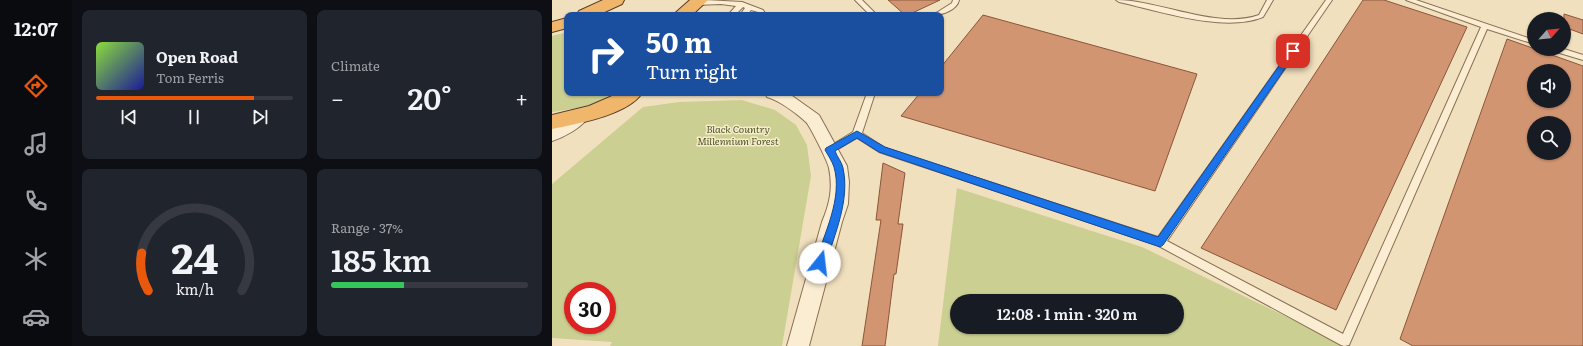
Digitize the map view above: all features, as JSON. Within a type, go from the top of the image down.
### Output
[{"type":"highway","points":[[592,12],[616,0]]},
{"type":"highway","points":[[686,12],[698,2]]},
{"type":"highway","points":[[552,122],[579,116],[603,108],[630,96]]},
{"type":"street","points":[[781,96],[813,119],[838,166],[840,182],[839,204],[832,222],[798,346]]},
{"type":"street","points":[[552,133],[579,116]]},
{"type":"lane","points":[[858,0],[871,12]]},
{"type":"lane","points":[[941,12],[955,4],[956,0]]},
{"type":"lane","points":[[1119,0],[1218,20],[1242,21],[1250,21],[1261,16],[1270,0]]},
{"type":"lane","points":[[1160,242],[1329,0]]},
{"type":"lane","points":[[1409,0],[1527,40]]},
{"type":"lane","points":[[698,2],[742,4],[757,12]]},
{"type":"lane","points":[[734,12],[742,4]]},
{"type":"lane","points":[[745,12],[750,7]]},
{"type":"lane","points":[[857,134],[882,150],[1160,242],[1345,341],[1485,26]]},
{"type":"lane","points":[[1571,54],[1583,58]]},
{"type":"lane","points":[[830,150],[857,134],[870,96]]},
{"type":"green space","points":[[564,33],[564,96],[609,96],[585,107],[552,112],[552,36]]},
{"type":"green space","name":"Black Country Millennium Forest","points":[[742,100],[775,110],[796,125],[807,145],[811,176],[782,346],[610,346],[612,342],[552,338],[552,184],[643,107],[679,102]]},
{"type":"green space","points":[[957,188],[1142,247],[1347,346],[938,346]]},
{"type":"building","points":[[888,0],[940,0],[914,12],[902,12]]},
{"type":"building","points":[[1363,0],[1384,0],[1467,27],[1336,310],[1201,248]]},
{"type":"building","points":[[983,15],[1197,74],[1155,191],[901,116],[918,96],[944,96],[944,63]]},
{"type":"building","points":[[1571,16],[1583,20],[1583,34],[1571,30]]},
{"type":"building","points":[[1507,39],[1527,46],[1527,56],[1555,56],[1583,66],[1583,346],[1413,346],[1400,339]]},
{"type":"building","points":[[883,163],[905,173],[898,224],[903,224],[896,274],[894,274],[885,346],[862,346],[881,220],[876,220]]},
{"type":"route","points":[[820,263],[839,204],[840,193],[838,166],[830,150],[857,134],[882,150],[1160,242],[1293,51]]}]
